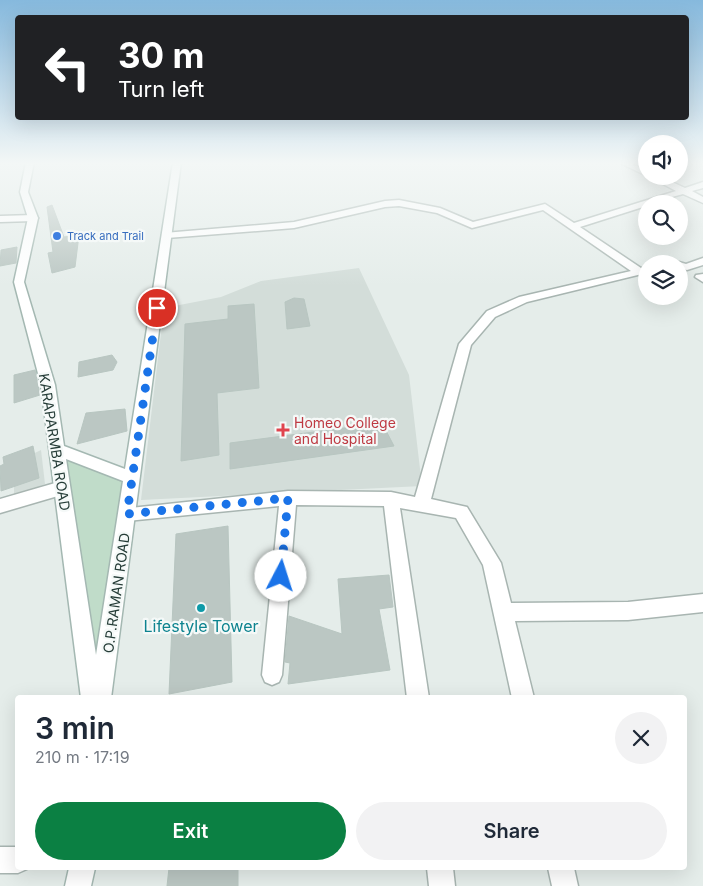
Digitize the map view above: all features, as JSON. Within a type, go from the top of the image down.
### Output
[{"type":"street","points":[[0,219],[33,218],[28,203]]},
{"type":"street","name":"O.P.RAMAN ROAD","points":[[100,695],[171,203]]},
{"type":"street","points":[[167,235],[294,226],[394,203]]},
{"type":"street","points":[[401,203],[440,211],[472,225],[546,207],[638,268]]},
{"type":"street","points":[[573,226],[644,203]]},
{"type":"street","name":"KARAPARMBA ROAD","points":[[33,218],[19,282],[48,385],[92,695]]},
{"type":"street","points":[[688,267],[703,261]]},
{"type":"street","points":[[422,505],[465,344],[491,314],[523,298],[638,272]]},
{"type":"street","points":[[56,449],[132,478]]},
{"type":"street","points":[[0,506],[62,488]]},
{"type":"street","points":[[127,514],[288,498],[392,500],[461,512],[492,563],[522,695]]},
{"type":"street","points":[[272,675],[288,498]]},
{"type":"street","points":[[392,500],[418,695]]},
{"type":"street","points":[[503,612],[628,611],[703,603]]},
{"type":"street","points":[[0,860],[15,860]]},
{"type":"street","points":[[78,886],[82,870]]},
{"type":"street","points":[[440,870],[442,886]]},
{"type":"street","points":[[561,870],[565,886]]},
{"type":"shaded area","name":"Homeo College and Hospital","points":[[359,268],[409,375],[422,486],[141,500],[164,308],[221,297],[261,281]]},
{"type":"shaded area","points":[[41,450],[45,484],[14,498],[14,463]]},
{"type":"green space","points":[[64,456],[132,478],[91,685]]},
{"type":"building","points":[[52,205],[64,237],[79,235],[75,267],[52,273],[48,253],[53,252],[47,207]]},
{"type":"building","points":[[17,247],[16,263],[0,266],[1,250]]},
{"type":"building","points":[[294,298],[304,299],[310,326],[287,329],[285,302]]},
{"type":"building","points":[[254,304],[259,388],[217,393],[219,455],[181,461],[185,324],[228,319],[228,306]]},
{"type":"building","points":[[112,355],[117,362],[113,370],[78,377],[79,362]]},
{"type":"building","points":[[35,370],[40,395],[14,403],[14,375]]},
{"type":"building","points":[[125,409],[127,431],[77,444],[86,413]]},
{"type":"building","points":[[382,423],[394,446],[230,469],[230,443]]},
{"type":"building","points":[[33,446],[39,478],[1,491],[0,466],[4,464],[3,457]]},
{"type":"building","name":"Lifestyle Tower","points":[[228,526],[232,682],[169,694],[176,534]]},
{"type":"building","points":[[389,575],[393,607],[379,609],[390,670],[288,684],[290,663],[285,662],[289,616],[342,634],[338,579]]},
{"type":"building","points":[[169,870],[238,870],[238,886],[167,886]]},
{"type":"place","name":"Track and Trail","points":[[57,236]]},
{"type":"place","name":"Homeo College and Hospital","points":[[283,430]]},
{"type":"place","name":"Lifestyle Tower","points":[[201,608]]},
{"type":"route","points":[[157,308],[127,514],[288,498],[281,576]]}]
